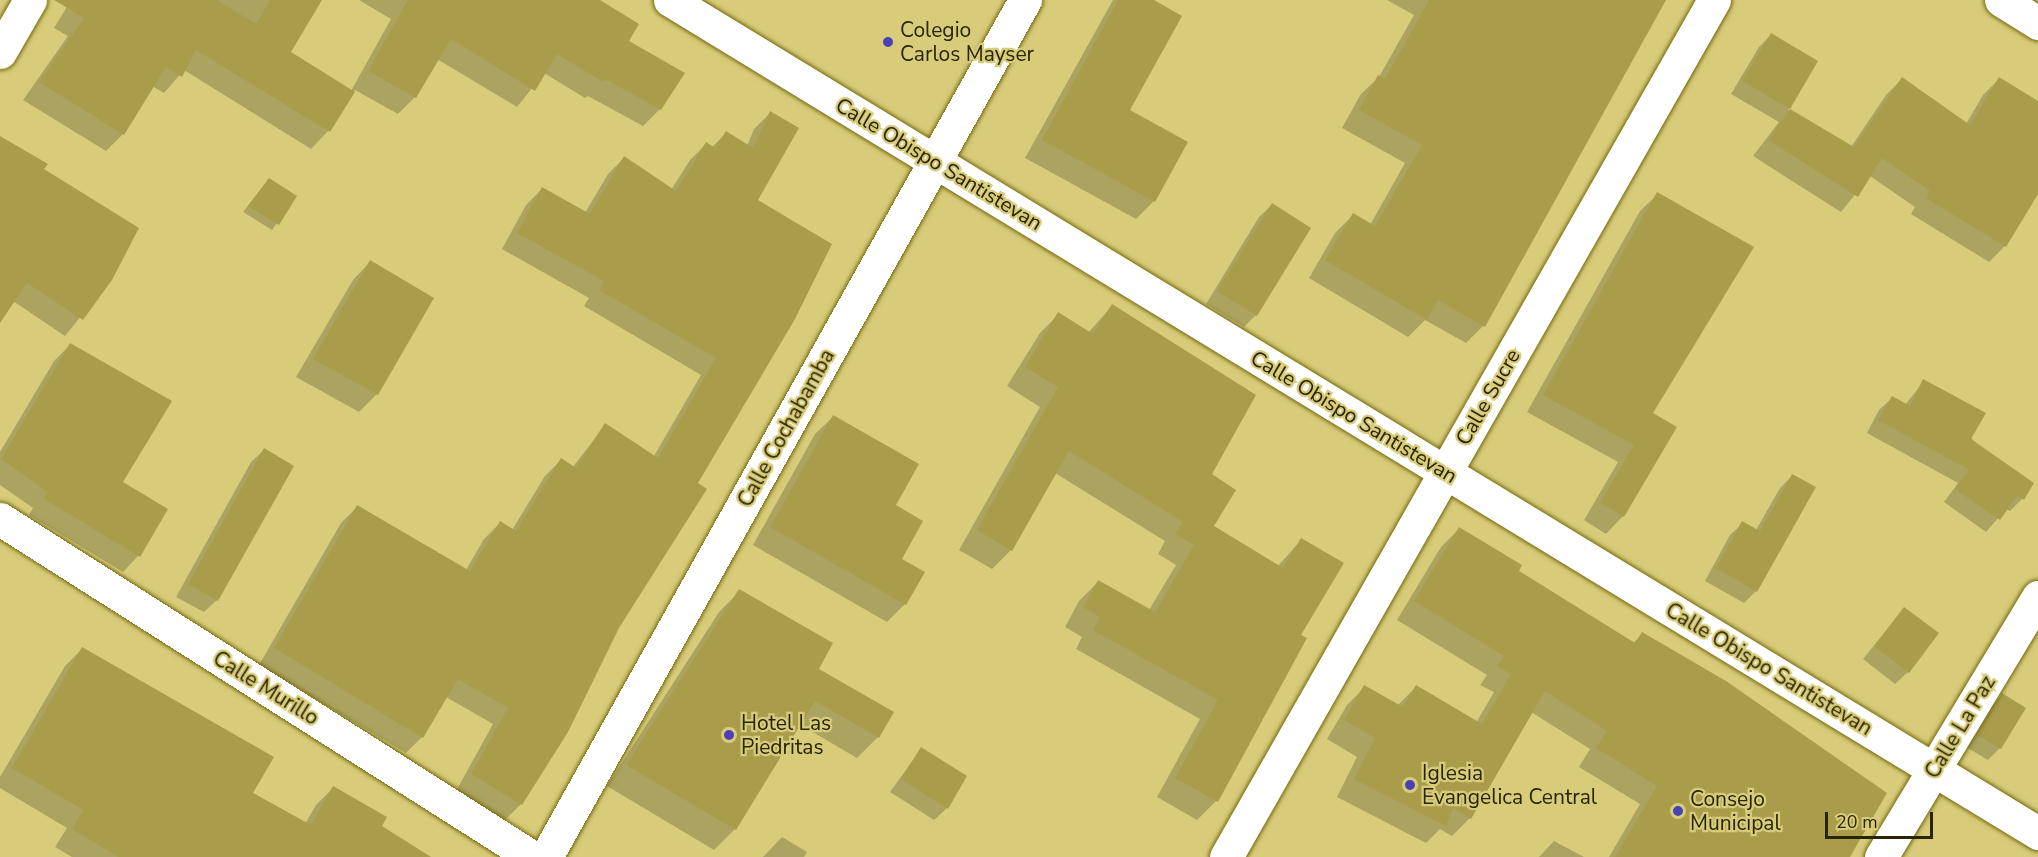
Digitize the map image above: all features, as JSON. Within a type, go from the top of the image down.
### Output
[{"type":"street","points":[[0,52],[30,0]]},
{"type":"street","name":"Calle Obispo Santistevan","points":[[670,0],[2038,833]]},
{"type":"street","name":"Calle Cochabamba","points":[[546,857],[1025,0]]},
{"type":"street","name":"Calle Sucre","points":[[1226,857],[1714,0]]},
{"type":"street","points":[[2001,0],[2038,23]]},
{"type":"street","name":"Calle Murillo","points":[[0,519],[532,857]]},
{"type":"street","name":"Calle La Paz","points":[[1881,857],[2038,597]]},
{"type":"building","points":[[54,0],[217,0],[256,24],[270,0],[322,0],[291,52],[355,92],[330,132],[196,50],[182,77],[166,67],[124,135],[39,82],[84,18]]},
{"type":"building","points":[[408,0],[600,0],[639,24],[629,41],[685,73],[661,110],[605,79],[603,82],[557,54],[535,91],[451,39],[416,98],[368,71]]},
{"type":"building","points":[[1118,0],[1154,0],[1182,16],[1130,110],[1188,142],[1155,202],[1042,140]]},
{"type":"building","points":[[1429,0],[1666,0],[1485,327],[1438,300],[1427,320],[1325,260],[1353,213],[1375,226],[1422,145],[1359,110],[1378,75],[1385,79]]},
{"type":"building","points":[[1771,33],[1818,61],[1790,109],[1742,81]]},
{"type":"building","points":[[1902,77],[1970,125],[1999,77],[2038,101],[2038,194],[2006,247],[1926,198],[1930,191],[1882,158],[1858,197],[1768,140],[1790,109],[1854,147]]},
{"type":"building","points":[[770,111],[799,128],[758,200],[832,244],[795,319],[698,483],[707,489],[619,628],[568,732],[522,805],[471,774],[508,708],[458,679],[423,738],[274,648],[357,505],[470,571],[500,521],[516,531],[561,458],[576,468],[605,423],[658,458],[716,358],[599,290],[604,281],[517,233],[542,187],[590,214],[624,156],[676,191],[706,142],[715,148],[726,131],[753,148]]},
{"type":"building","points":[[0,136],[48,164],[44,169],[139,228],[112,280],[83,320],[27,283],[0,323]]},
{"type":"building","points":[[269,178],[297,196],[279,225],[248,206]]},
{"type":"building","points":[[1657,192],[1754,247],[1653,413],[1677,427],[1624,517],[1600,503],[1634,445],[1543,395]]},
{"type":"building","points":[[1272,203],[1311,228],[1257,316],[1217,291]]},
{"type":"building","points":[[370,260],[434,298],[378,395],[313,359]]},
{"type":"building","points":[[1112,304],[1256,395],[1212,474],[1236,490],[1214,526],[1283,568],[1301,538],[1344,563],[1301,635],[1307,638],[1218,802],[1175,778],[1218,700],[1093,630],[1100,617],[1083,607],[1098,580],[1155,612],[1194,545],[1175,534],[1183,522],[1069,451],[1012,551],[977,530],[1058,387],[1025,367],[1058,312],[1093,334]]},
{"type":"building","points":[[70,343],[172,401],[123,482],[168,509],[140,557],[44,499],[48,492],[1,459]]},
{"type":"building","points":[[1923,379],[1986,413],[1971,439],[2034,483],[2024,500],[2017,496],[2000,520],[1955,489],[1969,470],[1878,420],[1892,396],[1910,406]]},
{"type":"building","points":[[833,415],[919,464],[896,505],[923,521],[902,559],[925,572],[906,605],[770,527]]},
{"type":"building","points":[[264,448],[294,466],[218,601],[188,584]]},
{"type":"building","points":[[1792,474],[1816,487],[1757,592],[1716,568],[1742,521],[1760,531]]},
{"type":"building","points":[[1459,527],[1522,565],[1519,571],[1635,643],[1642,632],[1726,681],[1887,793],[1850,857],[1615,857],[1657,786],[1596,748],[1607,731],[1545,691],[1471,819],[1453,808],[1446,826],[1354,779],[1375,738],[1344,720],[1364,685],[1403,707],[1416,685],[1482,724],[1511,674],[1497,666],[1504,656],[1414,601]]},
{"type":"building","name":"Hotel Las Piedritas","points":[[739,589],[833,643],[819,669],[894,712],[879,738],[815,701],[736,830],[626,765]]},
{"type":"building","points":[[1904,607],[1939,633],[1909,673],[1874,646]]},
{"type":"building","points":[[82,647],[274,757],[253,793],[311,825],[333,786],[387,817],[382,826],[431,857],[118,857],[72,829],[83,810],[12,768]]},
{"type":"building","points":[[2002,693],[2026,708],[2001,749],[1977,735]]},
{"type":"building","points":[[921,747],[967,776],[948,809],[901,779]]},
{"type":"place","name":"Colegio Carlos Mayser","points":[[888,42]]},
{"type":"place","name":"Hotel Las Piedritas","points":[[729,735]]},
{"type":"place","name":"Iglesia Evangelica Central","points":[[1410,785]]},
{"type":"place","name":"Consejo Municipal","points":[[1678,811]]}]
